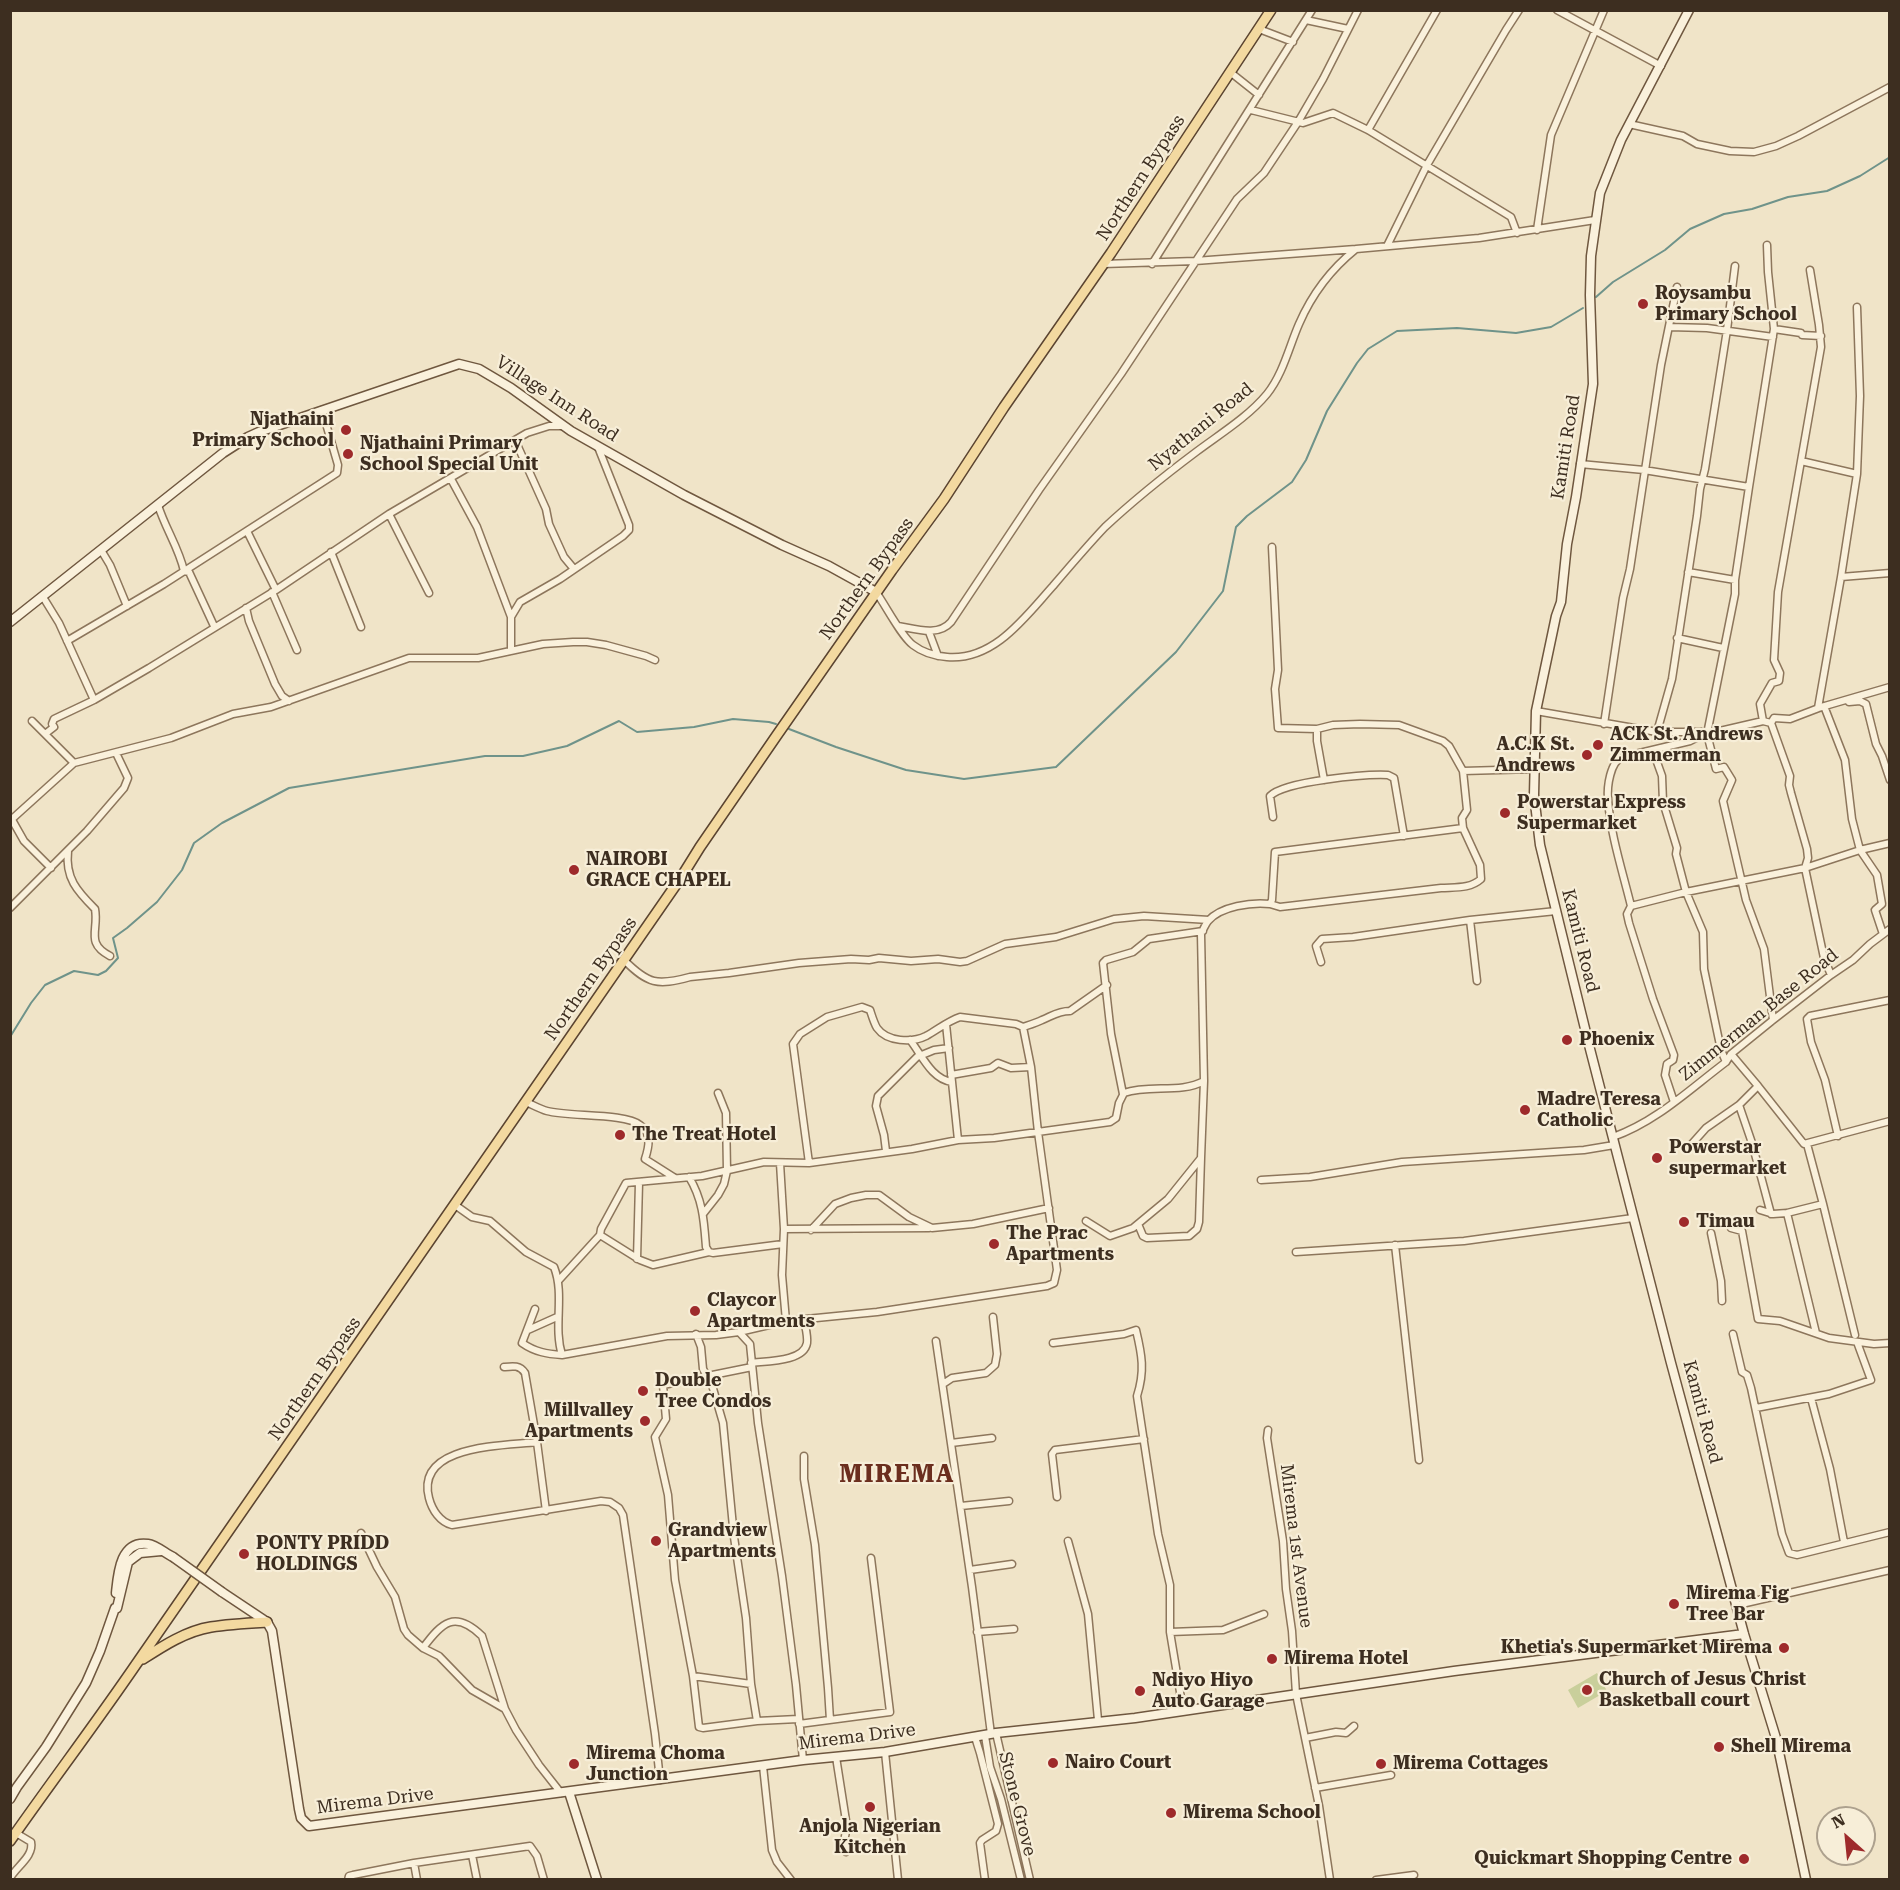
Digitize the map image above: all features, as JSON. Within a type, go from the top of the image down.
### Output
[{"type":"main road","name":"Northern Bypass","points":[[10,1841],[138,1662],[456,1205],[876,592],[944,499],[1271,10]]},
{"type":"main road","points":[[138,1662],[196,1630],[267,1622]]},
{"type":"street","points":[[1152,264],[1312,10]]},
{"type":"street","points":[[898,626],[929,632],[943,629],[951,622],[1237,199],[1264,173],[1298,123],[1358,10]]},
{"type":"street","points":[[1368,130],[1437,10]]},
{"type":"street","points":[[1387,246],[1427,165],[1519,10]]},
{"type":"street","points":[[1557,10],[1661,66]]},
{"type":"street","points":[[1537,230],[1551,135],[1604,10]]},
{"type":"street","name":"Kamiti Road","points":[[1689,10],[1629,124],[1610,164],[1600,193],[1591,256],[1593,384],[1567,544],[1561,602],[1536,711],[1534,795],[1538,830],[1556,911],[1744,1634],[1776,1738],[1806,1880]]},
{"type":"street","points":[[1306,20],[1348,29]]},
{"type":"street","points":[[1259,29],[1293,42]]},
{"type":"street","points":[[1230,72],[1259,95]]},
{"type":"street","points":[[1629,124],[1683,136],[1696,144],[1730,151],[1754,152],[1776,146],[1798,136],[1890,87]]},
{"type":"street","points":[[1251,110],[1298,123],[1333,113],[1368,130],[1512,217],[1517,233]]},
{"type":"street","points":[[1103,264],[1152,264],[1356,249],[1517,233],[1595,220]]},
{"type":"street","points":[[1767,245],[1773,337],[1735,580],[1735,594],[1704,733],[1716,769],[1724,767],[1732,780],[1723,801],[1746,900],[1764,949],[1773,1020]]},
{"type":"street","name":"Nyathani Road","points":[[876,592],[907,640],[915,647],[938,656],[950,657],[975,654],[987,649],[1014,628],[1121,512],[1148,488],[1256,405],[1275,382],[1312,298],[1341,260],[1356,249]]},
{"type":"street","points":[[1657,732],[1672,679],[1735,266]]},
{"type":"street","points":[[1763,721],[1760,704],[1772,683],[1779,681],[1780,673],[1774,660],[1776,609],[1821,347],[1810,270]]},
{"type":"street","points":[[1604,724],[1661,365],[1677,287]]},
{"type":"street","points":[[1857,307],[1860,396],[1857,474],[1821,707],[1845,760],[1852,819],[1860,850],[1877,875],[1882,904],[1875,910],[1883,934]]},
{"type":"street","points":[[1669,327],[1707,328],[1773,337]]},
{"type":"street","points":[[1774,329],[1802,335],[1821,336]]},
{"type":"street","name":"Village Inn Road","points":[[10,622],[224,453],[248,437],[453,365],[465,364],[479,369],[511,388],[564,426],[684,495],[782,545],[830,566],[876,592]]},
{"type":"street","points":[[67,641],[184,571],[337,473],[338,465],[321,410]]},
{"type":"street","points":[[45,734],[54,727],[52,724],[54,719],[94,700],[149,668],[274,591],[389,514],[536,429],[564,426]]},
{"type":"street","points":[[515,440],[546,509],[549,524],[564,557],[574,569]]},
{"type":"street","points":[[511,617],[520,602],[560,579],[609,546],[628,530],[629,525],[598,447]]},
{"type":"street","points":[[1801,461],[1857,474]]},
{"type":"street","points":[[1580,464],[1644,470],[1749,487]]},
{"type":"street","points":[[451,479],[477,526],[511,617],[511,651]]},
{"type":"street","points":[[158,505],[163,522],[181,556],[184,571]]},
{"type":"street","points":[[389,514],[429,593]]},
{"type":"street","points":[[247,531],[297,650]]},
{"type":"street","points":[[624,960],[643,977],[660,982],[822,961],[879,958],[901,961],[938,959],[960,962],[968,961],[1005,944],[1056,937],[1114,919],[1144,916],[1209,920],[1245,904],[1260,903],[1280,907],[1476,884],[1481,879],[1480,865],[1462,818],[1467,810],[1463,771],[1449,746],[1443,741],[1399,725],[1333,725],[1317,729],[1280,729],[1276,726],[1275,689],[1278,670],[1272,547]]},
{"type":"street","points":[[101,550],[110,565],[127,606]]},
{"type":"street","points":[[331,552],[361,627]]},
{"type":"street","points":[[184,571],[189,572],[214,626]]},
{"type":"street","points":[[1688,572],[1735,580]]},
{"type":"street","points":[[1842,577],[1890,573]]},
{"type":"street","points":[[43,597],[59,623],[94,700]]},
{"type":"street","points":[[246,608],[249,621],[275,684],[282,696],[289,701]]},
{"type":"street","points":[[929,632],[938,656]]},
{"type":"street","points":[[1677,639],[1723,648]]},
{"type":"street","points":[[51,868],[24,841],[11,818],[74,763],[88,758],[116,753],[184,734],[233,714],[252,712],[289,701],[409,658],[478,658],[543,644],[587,642],[655,660]]},
{"type":"street","points":[[1771,723],[1774,718],[1790,719],[1821,707],[1890,687]]},
{"type":"street","points":[[1821,707],[1855,701],[1866,704],[1876,744],[1890,780]]},
{"type":"street","points":[[1536,711],[1657,732],[1704,733],[1763,721],[1771,723]]},
{"type":"street","points":[[32,721],[74,763]]},
{"type":"street","points":[[1771,723],[1790,776],[1789,785],[1807,849],[1808,858],[1805,868],[1824,958],[1831,975]]},
{"type":"street","points":[[1317,729],[1324,780]]},
{"type":"street","points":[[1674,1102],[1665,1075],[1667,1064],[1673,1060],[1674,1054],[1653,999],[1629,923],[1627,914],[1631,906],[1618,853],[1608,790],[1613,768],[1619,759],[1694,740],[1704,733]]},
{"type":"street","points":[[1653,751],[1662,776],[1663,802],[1677,848],[1676,854],[1686,892],[1703,932],[1704,969],[1721,1050],[1726,1062]]},
{"type":"street","points":[[10,908],[68,851],[124,788],[128,778],[116,753]]},
{"type":"street","points":[[1463,771],[1534,769]]},
{"type":"street","points":[[1273,817],[1270,796],[1282,788],[1324,780],[1388,776],[1395,778],[1404,836]]},
{"type":"street","points":[[1270,904],[1275,852],[1464,828]]},
{"type":"street","points":[[1631,906],[1686,892],[1805,868],[1890,843]]},
{"type":"street","points":[[68,851],[69,876],[80,893],[95,909],[95,942],[100,951],[110,956]]},
{"type":"street","points":[[1321,962],[1316,946],[1322,939],[1556,911]]},
{"type":"street","points":[[1138,1224],[1143,1236],[1147,1238],[1189,1236],[1194,1234],[1199,1222],[1204,1081],[1201,934],[1209,920]]},
{"type":"street","points":[[1470,920],[1477,981]]},
{"type":"street","name":"Zimmerman Base Road","points":[[1261,1180],[1310,1177],[1402,1162],[1584,1150],[1614,1141],[1674,1102],[1726,1062],[1731,1054],[1773,1020],[1890,929]]},
{"type":"street","points":[[559,1280],[600,1235],[601,1228],[626,1183],[702,1176],[764,1162],[809,1163],[912,1149],[958,1140],[994,1138],[1110,1122],[1116,1118],[1123,1094],[1116,1061],[1103,965],[1106,960],[1133,952],[1149,939],[1203,931]]},
{"type":"street","points":[[809,1163],[793,1044],[797,1038],[826,1017],[862,1007],[870,1010],[878,1029],[884,1034],[900,1040],[910,1040],[922,1038],[960,1017],[1016,1024],[1023,1027],[1050,1015],[1070,1011],[1106,986]]},
{"type":"street","points":[[1838,1136],[1825,1080],[1811,1042],[1807,1019],[1810,1016],[1890,1000]]},
{"type":"street","points":[[946,1024],[958,1140]]},
{"type":"street","points":[[535,1309],[522,1343],[530,1349],[543,1353],[562,1355],[667,1336],[739,1332],[786,1320],[877,1312],[1047,1286],[1054,1283],[1057,1270],[1031,1067],[1023,1027]]},
{"type":"street","points":[[910,1040],[933,1072],[942,1080],[991,1068],[998,1063],[1011,1068],[1031,1067]]},
{"type":"street","points":[[886,1151],[876,1106],[878,1096],[917,1057],[934,1050],[950,1048]]},
{"type":"street","points":[[1731,1054],[1804,1144],[1890,1121]]},
{"type":"street","points":[[1123,1094],[1133,1090],[1184,1087],[1204,1081]]},
{"type":"street","points":[[1690,1146],[1706,1128],[1738,1105],[1758,1086]]},
{"type":"street","points":[[703,1214],[718,1195],[727,1171],[726,1113],[718,1093]]},
{"type":"street","points":[[526,1102],[548,1111],[628,1119],[641,1125],[648,1136],[649,1148],[645,1159],[675,1178]]},
{"type":"street","points":[[1738,1105],[1752,1143],[1771,1214]]},
{"type":"street","points":[[1756,1408],[1811,1398],[1871,1380],[1856,1339],[1807,1144]]},
{"type":"street","points":[[1086,1221],[1110,1236],[1134,1228],[1168,1199],[1201,1158]]},
{"type":"street","points":[[780,1162],[784,1229],[782,1275],[786,1320]]},
{"type":"street","points":[[689,1177],[698,1191],[706,1247],[709,1252]]},
{"type":"street","points":[[637,1259],[639,1183]]},
{"type":"street","points":[[811,1230],[835,1204],[850,1198],[879,1195],[909,1217],[932,1228]]},
{"type":"street","points":[[1760,1210],[1771,1214],[1787,1213],[1823,1204]]},
{"type":"street","points":[[456,1205],[472,1217],[490,1221],[526,1252],[554,1267],[559,1280],[557,1342],[562,1355]]},
{"type":"street","points":[[784,1229],[932,1228],[973,1224],[1049,1208]]},
{"type":"street","points":[[1787,1213],[1816,1333]]},
{"type":"street","points":[[1296,1252],[1464,1241],[1634,1218]]},
{"type":"street","points":[[1731,1228],[1742,1231],[1758,1319],[1780,1321],[1829,1338],[1890,1343]]},
{"type":"street","points":[[1711,1233],[1721,1281],[1722,1301]]},
{"type":"street","points":[[600,1235],[637,1259],[653,1265],[709,1252],[783,1244]]},
{"type":"street","points":[[1395,1245],[1419,1460]]},
{"type":"street","points":[[528,1330],[557,1317]]},
{"type":"street","points":[[943,1384],[952,1378],[986,1373],[995,1365],[997,1354],[993,1317]]},
{"type":"street","points":[[804,1319],[807,1341],[804,1350],[789,1358],[663,1385],[666,1419],[655,1437],[668,1495],[675,1580],[693,1676],[699,1727],[757,1721],[830,1720],[890,1712],[871,1558]]},
{"type":"street","points":[[1053,1343],[1124,1334],[1136,1330],[1142,1355],[1143,1378],[1137,1396],[1158,1534],[1170,1585],[1170,1632],[1183,1710]]},
{"type":"street","points":[[739,1332],[750,1344],[751,1365],[782,1576],[802,1760]]},
{"type":"street","points":[[696,1334],[701,1347],[703,1369],[712,1385],[723,1423],[734,1537],[746,1618],[751,1684],[757,1721]]},
{"type":"street","points":[[1733,1334],[1742,1372],[1747,1376],[1756,1408],[1782,1534],[1790,1553],[1797,1555],[1890,1532]]},
{"type":"street","points":[[936,1341],[970,1570],[991,1734],[1030,1880]]},
{"type":"street","points":[[504,1367],[516,1366],[525,1373],[546,1511]]},
{"type":"street","points":[[1811,1398],[1830,1469],[1844,1542]]},
{"type":"street","name":"Mirema 1st Avenue","points":[[1268,1430],[1267,1438],[1283,1541],[1296,1694],[1330,1880]]},
{"type":"street","points":[[951,1443],[992,1438]]},
{"type":"street","points":[[1057,1497],[1052,1454],[1055,1450],[1144,1439]]},
{"type":"street","points":[[537,1442],[464,1451],[450,1456],[434,1468],[427,1484],[430,1503],[441,1521],[452,1525],[601,1501],[610,1502],[619,1508],[623,1515],[660,1780]]},
{"type":"street","points":[[804,1456],[804,1479],[814,1545],[830,1720]]},
{"type":"street","points":[[960,1506],[1008,1501]]},
{"type":"street","points":[[361,1533],[376,1567],[395,1597],[405,1629],[414,1641],[439,1656],[472,1690],[505,1709]]},
{"type":"street","points":[[1068,1541],[1088,1614],[1098,1720]]},
{"type":"street","points":[[10,1799],[86,1683],[115,1608],[117,1608],[128,1562],[140,1553],[161,1551],[173,1557],[267,1622]]},
{"type":"street","points":[[970,1570],[1012,1564]]},
{"type":"street","points":[[1737,1605],[1890,1570]]},
{"type":"street","points":[[1170,1632],[1223,1630],[1264,1614]]},
{"type":"street","points":[[423,1648],[447,1622],[454,1621],[475,1628],[482,1636],[505,1709],[527,1748],[565,1793],[597,1880]]},
{"type":"street","name":"Mirema Drive","points":[[267,1622],[272,1631],[276,1654],[299,1809],[302,1818],[309,1826],[802,1760],[885,1752],[991,1734],[1098,1720],[1135,1718],[1479,1668],[1744,1634]]},
{"type":"street","points":[[977,1632],[1014,1629]]},
{"type":"street","points":[[693,1676],[751,1684]]},
{"type":"street","points":[[1305,1738],[1336,1732],[1346,1733],[1354,1726]]},
{"type":"street","name":"Stone Grove","points":[[991,1734],[990,1767],[1001,1799],[1021,1880]]},
{"type":"street","points":[[975,1737],[998,1824],[996,1831],[980,1843],[986,1880]]},
{"type":"street","points":[[885,1752],[898,1880]]},
{"type":"street","points":[[837,1758],[847,1827],[844,1841],[846,1852]]},
{"type":"street","points":[[763,1766],[772,1850],[777,1862],[791,1880]]},
{"type":"street","points":[[1315,1788],[1391,1775]]},
{"type":"street","points":[[10,1878],[29,1855],[32,1847],[31,1842],[16,1833]]},
{"type":"street","points":[[348,1880],[349,1876],[414,1863],[530,1846],[537,1856],[544,1880]]},
{"type":"street","points":[[472,1855],[477,1880]]},
{"type":"street","points":[[414,1863],[417,1880]]},
{"type":"street","points":[[1376,1880],[1414,1875]]},
{"type":"green space","name":"Church of Jesus Christ Basketball court","points":[[1597,1673],[1607,1691],[1578,1708],[1568,1690]]},
{"type":"waterway","points":[[1596,297],[1613,282],[1665,250],[1690,229],[1724,214],[1752,209],[1788,197],[1827,191],[1860,176],[1890,157]]},
{"type":"waterway","points":[[789,729],[906,770],[964,779],[1056,767],[1176,652],[1223,591],[1236,527],[1292,482],[1306,460],[1327,411],[1368,349],[1397,331],[1457,328],[1516,333],[1551,327],[1583,308]]},
{"type":"waterway","points":[[10,1037],[45,985],[74,971],[98,975],[106,971],[118,958],[113,938],[157,902],[182,870],[194,843],[222,823],[289,788],[485,756],[523,756],[567,746],[619,721],[637,732],[694,727],[733,719],[776,724]]},
{"type":"place","name":"Roysambu Primary School","points":[[1643,304]]},
{"type":"place","name":"Njathaini Primary School","points":[[346,430]]},
{"type":"place","name":"Njathaini Primary School Special Unit","points":[[348,454]]},
{"type":"place","name":"ACK St. Andrews Zimmerman","points":[[1598,745]]},
{"type":"place","name":"A.C.K St. Andrews","points":[[1587,755]]},
{"type":"place","name":"Powerstar Express Supermarket","points":[[1505,813]]},
{"type":"place","name":"NAIROBI GRACE CHAPEL","points":[[574,870]]},
{"type":"place","name":"Phoenix","points":[[1567,1040]]},
{"type":"place","name":"Madre Teresa Catholic","points":[[1525,1110]]},
{"type":"place","name":"The Treat Hotel","points":[[620,1135]]},
{"type":"place","name":"Powerstar supermarket","points":[[1657,1158]]},
{"type":"place","name":"Timau","points":[[1684,1222]]},
{"type":"place","name":"The Prac Apartments","points":[[994,1244]]},
{"type":"place","name":"Claycor Apartments","points":[[695,1311]]},
{"type":"place","name":"Double Tree Condos","points":[[643,1391]]},
{"type":"place","name":"Millvalley Apartments","points":[[645,1421]]},
{"type":"place","name":"Grandview Apartments","points":[[656,1541]]},
{"type":"place","name":"PONTY PRIDD HOLDINGS","points":[[244,1554]]},
{"type":"place","name":"Mirema Fig Tree Bar","points":[[1674,1604]]},
{"type":"place","name":"Khetia's Supermarket Mirema","points":[[1784,1648]]},
{"type":"place","name":"Mirema Hotel","points":[[1272,1659]]},
{"type":"place","name":"Church of Jesus Christ Basketball court","points":[[1587,1690]]},
{"type":"place","name":"Ndiyo Hiyo Auto Garage","points":[[1140,1691]]},
{"type":"place","name":"Shell Mirema","points":[[1719,1747]]},
{"type":"place","name":"Nairo Court","points":[[1053,1763]]},
{"type":"place","name":"Mirema Choma Junction","points":[[574,1764]]},
{"type":"place","name":"Mirema Cottages","points":[[1381,1764]]},
{"type":"place","name":"Anjola Nigerian Kitchen","points":[[870,1807]]},
{"type":"place","name":"Mirema School","points":[[1171,1813]]},
{"type":"place","name":"Quickmart Shopping Centre","points":[[1744,1859]]},
{"type":"district","name":"MIREMA","points":[[897,1475]]}]
